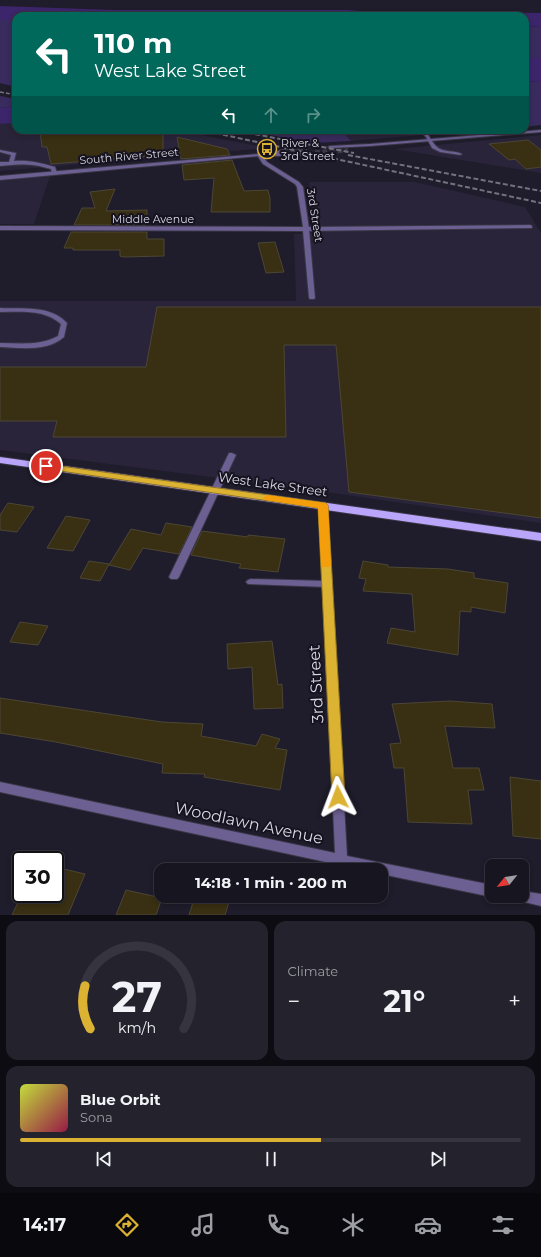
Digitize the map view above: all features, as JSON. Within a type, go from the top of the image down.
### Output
[{"type":"main road","name":"West Lake Street","points":[[0,460],[541,537]]},
{"type":"street","points":[[529,132],[541,131]]},
{"type":"street","points":[[426,134],[436,148],[460,154]]},
{"type":"street","points":[[330,147],[370,146],[504,134]]},
{"type":"street","points":[[348,150],[370,146]]},
{"type":"street","points":[[0,151],[14,154],[11,163]]},
{"type":"street","name":"South River Street","points":[[259,155],[283,151]]},
{"type":"street","name":"South River Street","points":[[0,178],[259,155],[300,154]]},
{"type":"street","name":"3rd Street","points":[[259,155],[265,163],[297,183],[300,187],[306,229],[312,298]]},
{"type":"street","points":[[0,164],[36,163],[53,168],[54,173]]},
{"type":"street","name":"Middle Avenue","points":[[0,228],[530,228]]},
{"type":"street","points":[[0,310],[38,312],[58,317],[64,323],[61,337],[52,343],[39,346],[0,345]]},
{"type":"street","points":[[174,577],[232,455]]},
{"type":"street","name":"3rd Street","points":[[323,505],[342,860]]},
{"type":"street","points":[[250,582],[327,584]]},
{"type":"street","name":"Woodlawn Avenue","points":[[0,787],[342,860],[485,889]]},
{"type":"street","points":[[529,898],[541,900]]},
{"type":"shaded area","points":[[0,6],[116,10],[348,10],[372,12],[12,12],[12,20],[0,20]]},
{"type":"shaded area","points":[[529,13],[541,13],[541,26],[529,27]]},
{"type":"shaded area","points":[[0,20],[12,20],[12,86],[0,83]]},
{"type":"shaded area","points":[[541,26],[541,58],[529,58],[529,27]]},
{"type":"shaded area","points":[[529,58],[541,58],[541,82],[529,81]]},
{"type":"shaded area","points":[[529,81],[541,82],[541,125],[529,126]]},
{"type":"shaded area","points":[[0,96],[12,98],[12,106],[0,108]]},
{"type":"shaded area","points":[[12,106],[12,123],[0,124],[0,108]]},
{"type":"shaded area","points":[[12,123],[12,134],[196,134],[267,148],[0,171],[0,124]]},
{"type":"shaded area","points":[[265,134],[345,134],[351,141],[314,143]]},
{"type":"shaded area","points":[[345,134],[433,134],[351,141]]},
{"type":"shaded area","points":[[541,135],[541,173],[394,149]]},
{"type":"shaded area","points":[[50,176],[34,224],[0,224],[0,181]]},
{"type":"shaded area","points":[[309,182],[415,182],[525,207],[541,233],[541,523],[298,488],[0,450],[0,301],[296,301],[294,234],[318,234]]},
{"type":"building","points":[[40,134],[163,134],[163,155],[51,164],[47,147],[42,147]]},
{"type":"building","points":[[177,137],[227,149],[230,155],[181,159]]},
{"type":"building","points":[[528,140],[541,150],[541,167],[526,169],[515,159],[509,160],[489,144]]},
{"type":"building","points":[[232,160],[244,191],[268,190],[270,198],[270,212],[211,212],[214,178],[184,180],[182,165]]},
{"type":"building","points":[[115,189],[106,211],[147,210],[147,225],[74,225],[82,208],[95,208],[90,192]]},
{"type":"building","points":[[71,232],[147,232],[147,239],[164,239],[164,256],[123,257],[120,256],[120,250],[73,250],[73,248],[64,248]]},
{"type":"building","points":[[275,242],[284,272],[266,273],[258,243]]},
{"type":"building","points":[[157,307],[541,307],[541,518],[349,492],[336,345],[284,345],[286,437],[53,437],[57,421],[0,421],[0,367],[146,367]]},
{"type":"building","points":[[8,503],[34,507],[17,532],[0,530],[0,515]]},
{"type":"building","points":[[66,516],[90,520],[73,551],[47,548]]},
{"type":"building","points":[[166,523],[192,527],[179,554],[143,548],[130,570],[109,565],[131,529],[161,535]]},
{"type":"building","points":[[202,531],[248,537],[248,535],[285,539],[278,572],[239,568],[241,564],[191,555]]},
{"type":"building","points":[[89,561],[109,564],[100,581],[80,578]]},
{"type":"building","points":[[363,561],[388,565],[388,567],[448,569],[474,573],[474,578],[508,583],[505,613],[471,607],[471,612],[460,611],[458,655],[387,643],[391,628],[415,632],[412,594],[363,591],[366,579],[359,578]]},
{"type":"building","points":[[20,622],[48,626],[38,645],[10,642]]},
{"type":"building","points":[[272,641],[278,685],[282,684],[283,708],[254,709],[252,667],[228,669],[227,644]]},
{"type":"building","points":[[0,698],[162,722],[203,724],[201,736],[256,746],[262,734],[280,739],[275,748],[287,750],[280,790],[204,777],[205,774],[162,773],[163,764],[56,742],[0,733]]},
{"type":"building","points":[[450,701],[492,704],[495,728],[445,726],[453,768],[479,768],[484,790],[468,790],[472,824],[408,822],[404,768],[394,768],[390,744],[401,743],[392,704]]},
{"type":"building","points":[[510,777],[541,781],[541,839],[513,836]]},
{"type":"building","points":[[64,869],[85,874],[68,915],[12,915],[18,903],[64,903]]},
{"type":"building","points":[[126,890],[154,896],[154,903],[160,903],[156,915],[116,915]]},
{"type":"building","points":[[193,903],[229,903],[225,915],[189,915]]},
{"type":"tunnel","points":[[283,151],[307,149]]},
{"type":"tunnel","points":[[300,154],[348,150]]},
{"type":"railway","points":[[0,92],[12,94]]},
{"type":"railway","points":[[220,134],[541,203]]},
{"type":"railway","points":[[254,134],[354,153]]},
{"type":"railway","points":[[348,155],[541,191]]},
{"type":"slow traffic","points":[[268,498],[323,505],[326,564]]},
{"type":"place","name":"River & 3rd Street","points":[[267,149]]},
{"type":"route","points":[[46,466],[323,505],[338,797]]}]
